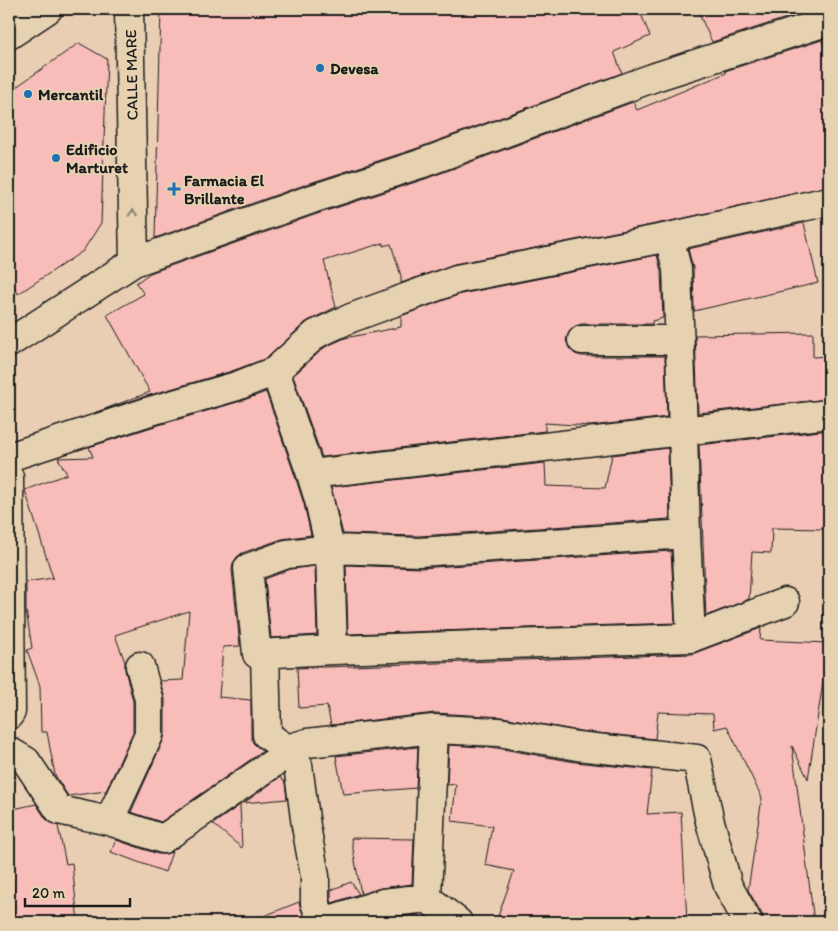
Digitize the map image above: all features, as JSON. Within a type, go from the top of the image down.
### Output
[{"type":"street","points":[[9,35],[48,9]]},
{"type":"street","name":"CALLE MARE","points":[[129,9],[134,262]]},
{"type":"street","points":[[9,343],[134,262],[312,199],[420,164],[656,77],[829,20]]},
{"type":"street","points":[[9,457],[147,412],[236,386],[275,371],[316,334],[351,318],[457,279],[669,237],[829,201]]},
{"type":"street","points":[[669,237],[677,269],[686,534],[692,638]]},
{"type":"street","points":[[582,340],[680,340]]},
{"type":"street","points":[[275,371],[311,474],[330,549],[333,650]]},
{"type":"street","points":[[311,474],[829,414]]},
{"type":"street","points":[[9,477],[11,712],[9,715]]},
{"type":"street","points":[[686,534],[419,552],[330,549],[287,554],[248,568],[256,654],[692,638],[785,602]]},
{"type":"street","points":[[265,654],[267,735],[287,749],[298,765],[315,876],[315,903],[323,922],[383,903],[428,898],[458,922]]},
{"type":"street","points":[[109,821],[149,735],[149,699],[140,666]]},
{"type":"street","points":[[428,898],[434,729]]},
{"type":"street","points":[[9,752],[26,761],[59,810],[109,821],[163,839],[275,762],[287,749],[307,743],[434,729],[500,732],[577,746],[697,760],[709,818],[728,886],[748,922]]},
{"type":"building","points":[[161,9],[639,9],[650,36],[614,52],[622,73],[415,149],[307,184],[155,238]]},
{"type":"building","points":[[697,9],[810,9],[811,10],[712,42]]},
{"type":"building","points":[[822,40],[829,59],[829,186],[666,222],[454,264],[401,283],[401,276],[391,244],[383,246],[383,243],[324,261],[336,307],[306,322],[267,358],[232,371],[94,413],[150,392],[107,315],[144,294],[136,283],[150,273],[317,214],[425,179],[633,102],[637,110],[726,73],[725,71]]},
{"type":"building","name":"Edificio Marturet","points":[[79,43],[107,59],[101,223],[83,251],[18,294],[9,273],[9,92]]},
{"type":"building","points":[[804,223],[818,283],[694,311],[693,268],[688,249]]},
{"type":"building","points":[[657,255],[661,271],[663,318],[652,321],[652,324],[582,324],[575,326],[569,332],[566,340],[569,348],[575,354],[582,356],[665,356],[667,417],[591,426],[545,423],[545,431],[322,457],[293,376],[325,347],[345,338],[401,327],[401,316],[461,294]]},
{"type":"building","points":[[813,333],[813,357],[828,356],[829,399],[698,413],[695,335]]},
{"type":"building","points":[[266,392],[304,504],[311,535],[282,539],[242,553],[233,563],[232,570],[240,646],[223,647],[219,697],[251,700],[251,736],[253,743],[263,751],[161,822],[131,812],[165,735],[165,699],[160,681],[183,680],[189,611],[115,635],[125,662],[125,670],[133,701],[133,732],[106,791],[68,796],[55,775],[47,732],[41,732],[40,686],[27,650],[32,648],[26,610],[26,582],[53,578],[25,490],[67,474],[58,458],[93,457],[89,447]]},
{"type":"building","points":[[829,430],[829,527],[823,526],[823,529],[772,528],[771,553],[752,552],[749,599],[706,616],[699,445]]},
{"type":"building","points":[[668,448],[670,519],[419,536],[343,534],[331,487],[545,463],[546,486],[605,488],[612,455]]},
{"type":"building","points":[[671,551],[675,623],[348,634],[346,565],[420,568]]},
{"type":"building","points":[[315,566],[317,635],[271,638],[265,579],[291,569]]},
{"type":"building","points":[[761,628],[760,640],[829,643],[808,779],[792,746],[814,922],[764,922],[762,914],[748,890],[762,798],[727,726],[714,729],[713,714],[658,712],[655,739],[579,731],[502,717],[435,713],[331,725],[327,706],[299,708],[297,668],[692,654]]},
{"type":"building","points":[[449,745],[497,748],[575,762],[652,770],[647,814],[681,812],[687,922],[496,922],[514,871],[485,865],[492,826],[452,821],[456,784],[447,785]]},
{"type":"building","points":[[418,747],[416,788],[343,794],[336,756]]},
{"type":"building","points":[[280,777],[285,783],[287,799],[244,803]]},
{"type":"building","points":[[36,804],[46,819],[58,826],[66,864],[72,863],[78,922],[15,922],[13,894],[15,893],[9,852],[9,810]]},
{"type":"building","points":[[240,805],[242,848],[213,824]]},
{"type":"building","points":[[351,838],[414,839],[412,884],[381,888],[361,894]]},
{"type":"building","points":[[116,840],[158,854],[172,852],[165,872],[111,852]]},
{"type":"building","points":[[351,882],[359,894],[332,903],[331,890]]},
{"type":"building","points":[[299,902],[306,922],[254,922],[254,920]]},
{"type":"building","points":[[419,915],[419,922],[374,922],[386,918]]},
{"type":"place","name":"Devesa","points":[[320,68]]},
{"type":"place","name":"Mercantil","points":[[28,94]]},
{"type":"place","name":"Edificio Marturet","points":[[56,158]]},
{"type":"place","name":"Farmacia El Brillante","points":[[174,189]]}]
